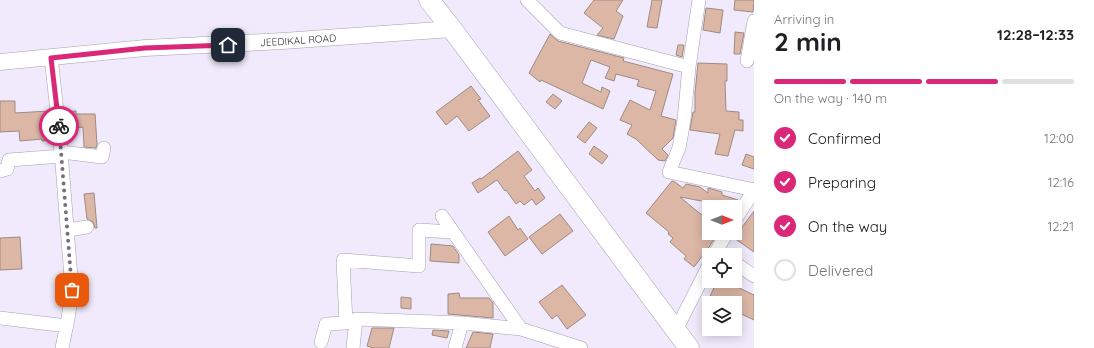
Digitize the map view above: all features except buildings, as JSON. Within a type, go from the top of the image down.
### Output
[{"type":"main road","points":[[429,0],[452,28],[690,348]]},
{"type":"street","points":[[527,0],[560,33],[689,68]]},
{"type":"street","points":[[699,0],[689,68],[683,127],[679,148],[669,172],[754,190],[742,209]]},
{"type":"street","points":[[747,61],[754,21]]},
{"type":"street","name":"JEEDIKAL ROAD","points":[[0,62],[145,48],[282,41],[452,28]]},
{"type":"street","points":[[51,58],[62,154],[72,290],[62,348]]},
{"type":"street","points":[[0,171],[6,170],[9,160],[62,154],[102,157],[104,148]]},
{"type":"street","points":[[442,216],[521,329],[545,343],[581,348]]},
{"type":"street","points":[[68,230],[87,227]]},
{"type":"street","points":[[321,342],[326,324],[346,323],[343,260],[419,266],[419,230],[452,232]]},
{"type":"street","points":[[742,268],[754,276]]},
{"type":"street","points":[[676,330],[702,279]]},
{"type":"street","points":[[0,318],[67,326]]},
{"type":"street","points":[[353,348],[356,319],[462,323],[521,329]]},
{"type":"street","points":[[455,348],[462,323]]},
{"type":"way so far","points":[[59,126],[72,290]]},
{"type":"route","points":[[59,126],[51,58],[145,48],[228,45]]}]
